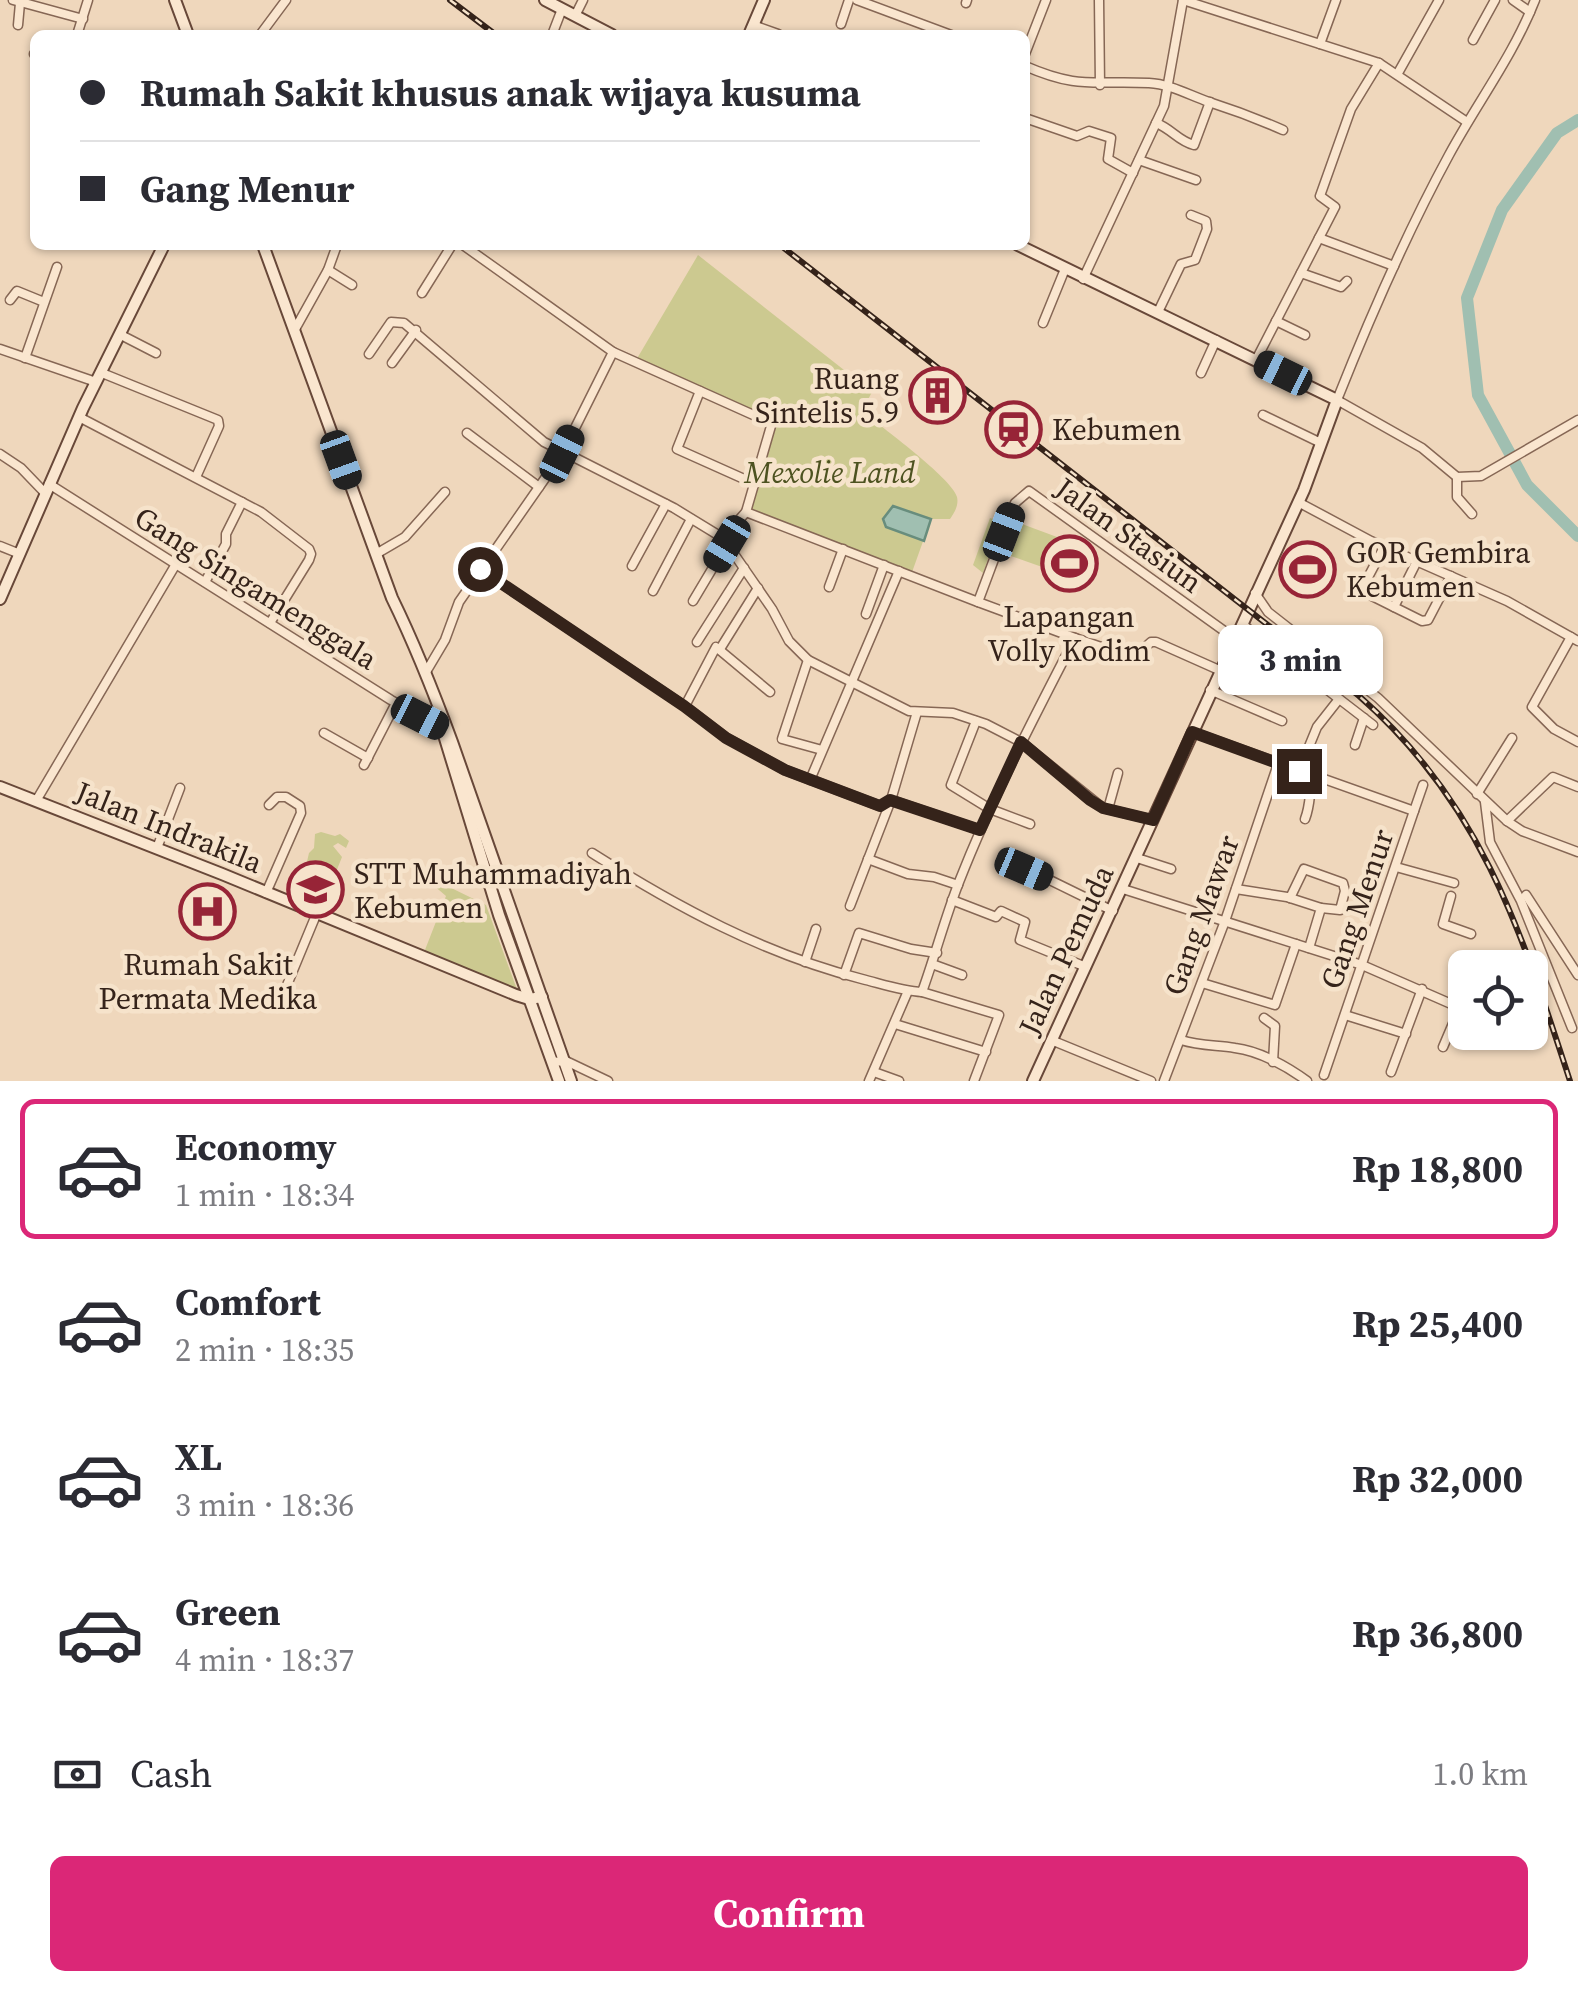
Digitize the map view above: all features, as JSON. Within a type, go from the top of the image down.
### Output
[{"type":"main road","points":[[175,0],[186,30]]},
{"type":"main road","points":[[545,0],[602,30]]},
{"type":"main road","points":[[751,30],[764,0]]},
{"type":"main road","points":[[0,599],[79,417],[162,250]]},
{"type":"main road","points":[[265,250],[376,554],[426,672],[535,1002],[558,1061],[571,1081]]},
{"type":"main road","points":[[1028,250],[1337,400]]},
{"type":"main road","name":"Jalan Pemuda","points":[[1033,1081],[1298,502],[1337,400]]},
{"type":"main road","name":"Jalan Indrakila","points":[[0,787],[535,1002]]},
{"type":"main road","points":[[558,1061],[559,1081]]},
{"type":"street","points":[[79,30],[88,0]]},
{"type":"street","points":[[264,30],[286,0]]},
{"type":"street","points":[[575,16],[584,0]]},
{"type":"street","points":[[840,24],[849,0]]},
{"type":"street","points":[[858,0],[938,30]]},
{"type":"street","points":[[888,12],[893,0]]},
{"type":"street","points":[[1030,41],[1046,0]]},
{"type":"street","points":[[1099,0],[1100,84]]},
{"type":"street","points":[[1083,278],[1170,86],[1183,0],[1380,63],[1467,122]]},
{"type":"street","points":[[1224,13],[1228,0]]},
{"type":"street","points":[[1320,44],[1336,0]]},
{"type":"street","points":[[1398,74],[1439,0]]},
{"type":"street","points":[[1473,40],[1495,0]]},
{"type":"street","points":[[1513,0],[1530,12]]},
{"type":"street","points":[[1535,0],[1513,48],[1467,122],[1394,266],[1337,400],[1422,448],[1457,477],[1481,476],[1578,420]]},
{"type":"street","points":[[18,25],[17,1],[82,20]]},
{"type":"street","points":[[554,30],[562,9]]},
{"type":"street","points":[[1256,360],[1334,207],[1320,196],[1351,109],[1380,63]]},
{"type":"street","points":[[1030,69],[1063,81],[1170,86],[1283,130]]},
{"type":"street","points":[[1156,123],[1194,145],[1210,102]]},
{"type":"street","points":[[1030,120],[1077,136],[1089,131],[1112,138],[1108,159],[1133,173]]},
{"type":"street","points":[[1139,160],[1196,180]]},
{"type":"street","points":[[1158,312],[1181,264],[1195,260],[1207,229],[1206,221],[1190,215]]},
{"type":"street","points":[[1319,238],[1394,266]]},
{"type":"street","points":[[294,331],[335,250]]},
{"type":"street","points":[[422,293],[449,250]]},
{"type":"street","points":[[470,250],[613,352],[769,422],[746,512],[693,601]]},
{"type":"street","points":[[24,358],[56,267]]},
{"type":"street","points":[[1044,322],[1065,269]]},
{"type":"street","points":[[328,270],[352,284]]},
{"type":"street","points":[[1301,273],[1341,287],[1347,281]]},
{"type":"street","points":[[10,300],[17,291],[44,302]]},
{"type":"street","points":[[369,354],[391,322],[396,320],[416,330],[544,442],[666,504],[725,542],[789,640],[808,660],[851,684],[917,712],[938,710],[976,721],[1021,742],[1090,800],[1108,810],[1153,820]]},
{"type":"street","points":[[1276,321],[1305,335]]},
{"type":"street","points":[[392,363],[416,330]]},
{"type":"street","points":[[121,335],[156,352]]},
{"type":"street","points":[[1201,373],[1216,340]]},
{"type":"street","points":[[0,349],[99,377],[218,420],[219,426],[196,477]]},
{"type":"street","points":[[426,672],[446,640],[459,602],[562,454],[613,352]]},
{"type":"street","points":[[676,449],[700,391]]},
{"type":"street","points":[[1263,415],[1321,442]]},
{"type":"street","points":[[79,417],[242,502],[312,554],[270,623]]},
{"type":"street","points":[[467,433],[539,488]]},
{"type":"street","points":[[666,444],[754,483]]},
{"type":"street","name":"Gang Singamenggala","points":[[0,454],[47,489],[174,568],[205,582],[396,703],[442,723]]},
{"type":"street","points":[[1457,477],[1457,497],[1472,514]]},
{"type":"street","name":"Jalan Stasiun","points":[[978,602],[1015,503],[1029,491],[1234,638]]},
{"type":"street","points":[[376,554],[405,537],[445,492]]},
{"type":"street","points":[[205,582],[226,544],[226,534],[242,502]]},
{"type":"street","points":[[1298,502],[1384,547],[1507,601],[1574,639],[1532,707],[1554,729],[1578,742]]},
{"type":"street","points":[[632,566],[666,504]]},
{"type":"street","points":[[746,512],[1133,658],[1156,642],[1220,670]]},
{"type":"street","points":[[653,591],[691,518]]},
{"type":"street","points":[[0,546],[20,554]]},
{"type":"street","points":[[1384,547],[1364,587],[1368,594],[1394,607],[1427,621],[1452,576]]},
{"type":"street","points":[[829,588],[843,549]]},
{"type":"street","points":[[1394,607],[1416,561]]},
{"type":"street","points":[[866,614],[884,565]]},
{"type":"street","points":[[36,802],[174,568]]},
{"type":"street","points":[[697,642],[744,568]]},
{"type":"street","points":[[480,569],[726,738],[810,780],[880,806],[890,800],[980,830]]},
{"type":"street","points":[[810,780],[898,570]]},
{"type":"street","points":[[720,649],[758,588]]},
{"type":"street","points":[[1255,594],[1268,612],[1378,698],[1508,822],[1522,832],[1578,852]]},
{"type":"street","points":[[1241,624],[1373,725]]},
{"type":"street","points":[[922,992],[980,830],[1074,638]]},
{"type":"street","points":[[684,706],[716,648],[770,692]]},
{"type":"street","points":[[808,660],[782,739],[822,750]]},
{"type":"street","points":[[1210,690],[1282,721]]},
{"type":"street","points":[[1299,771],[1316,727],[1339,699]]},
{"type":"street","points":[[324,733],[366,762],[396,703]]},
{"type":"street","points":[[850,906],[890,800],[917,712]]},
{"type":"street","points":[[1355,745],[1364,718]]},
{"type":"street","points":[[976,721],[951,785],[990,808],[1030,824]]},
{"type":"street","name":"Gang Menur","points":[[1192,732],[1414,811],[1324,1075]]},
{"type":"street","points":[[1477,794],[1512,738]]},
{"type":"street","name":"Gang Mawar","points":[[1164,1081],[1225,921],[1278,764]]},
{"type":"street","points":[[1108,810],[1118,773]]},
{"type":"street","points":[[1305,819],[1313,776]]},
{"type":"street","points":[[1508,822],[1554,777],[1577,784]]},
{"type":"street","points":[[1414,811],[1423,785]]},
{"type":"street","points":[[157,848],[180,788]]},
{"type":"street","points":[[266,892],[301,814],[300,806],[286,797],[277,797],[269,805]]},
{"type":"street","points":[[1485,802],[1490,842],[1528,907],[1553,939],[1575,958],[1578,975]]},
{"type":"street","points":[[592,853],[660,896],[756,944],[844,975],[999,1014],[974,1081]]},
{"type":"street","points":[[1137,858],[1171,869]]},
{"type":"street","points":[[868,859],[908,874],[958,885]]},
{"type":"street","points":[[1014,862],[1112,911]]},
{"type":"street","points":[[1396,866],[1454,883]]},
{"type":"street","points":[[1236,889],[1340,910],[1345,891],[1343,882],[1304,869],[1290,898]]},
{"type":"street","points":[[1122,888],[1362,965],[1448,1001]]},
{"type":"street","points":[[1526,895],[1572,1028]]},
{"type":"street","points":[[1451,896],[1444,924],[1471,934]]},
{"type":"street","points":[[952,900],[997,917],[1000,911],[1025,922],[1020,940],[1086,967]]},
{"type":"street","points":[[1309,948],[1321,908]]},
{"type":"street","points":[[280,1002],[316,915]]},
{"type":"street","points":[[805,962],[816,929]]},
{"type":"street","points":[[844,975],[859,933],[936,953]]},
{"type":"street","points":[[1202,983],[1275,1004],[1296,944]]},
{"type":"street","points":[[932,964],[962,976]]},
{"type":"street","points":[[1391,1072],[1422,989]]},
{"type":"street","points":[[899,1081],[872,1076],[908,991]]},
{"type":"street","points":[[1345,1014],[1406,1034]]},
{"type":"street","points":[[1264,1018],[1274,1026],[1273,1062]]},
{"type":"street","points":[[894,1024],[986,1052]]},
{"type":"street","points":[[1442,1047],[1448,1035]]},
{"type":"street","points":[[1051,1040],[1151,1081]]},
{"type":"street","points":[[1181,1040],[1208,1048],[1239,1049],[1308,1081]]},
{"type":"street","points":[[558,1061],[608,1081]]},
{"type":"green space","name":"Mexolie Land","points":[[698,255],[872,392],[862,411],[952,488],[957,506],[950,519],[931,519],[911,575],[746,512],[773,422],[635,362]]},
{"type":"green space","points":[[990,518],[1001,522],[983,573],[973,565]]},
{"type":"green space","points":[[1022,524],[1057,537],[1045,568],[1011,556]]},
{"type":"green space","points":[[315,834],[340,834],[349,841],[346,848],[338,843],[333,846],[342,857],[334,877],[306,866]]},
{"type":"green space","points":[[435,880],[486,905],[519,995],[423,955],[446,896],[432,884]]},
{"type":"shaded area","points":[[893,506],[931,519],[924,541],[886,527],[883,519]]},
{"type":"waterway","points":[[1578,120],[1557,133],[1502,210],[1467,298],[1478,395],[1527,485],[1578,536]]},
{"type":"railway","points":[[450,0],[489,30]]},
{"type":"railway","points":[[786,250],[1359,696],[1401,737],[1437,781],[1492,873],[1534,973],[1570,1081]]},
{"type":"place","name":"Ruang Sintelis 5.9","points":[[938,395]]},
{"type":"place","name":"Kebumen","points":[[1013,429]]},
{"type":"place","name":"Lapangan Volly Kodim","points":[[1069,563]]},
{"type":"place","name":"GOR Gembira Kebumen","points":[[1307,569]]},
{"type":"place","name":"STT Muhammadiyah Kebumen","points":[[315,890]]},
{"type":"place","name":"Rumah Sakit Permata Medika","points":[[208,911]]},
{"type":"route","points":[[480,569],[602,649],[726,738],[785,770],[880,806],[886,806],[890,800],[980,830],[1021,742],[1103,808],[1153,820],[1192,732],[1299,771]]}]
